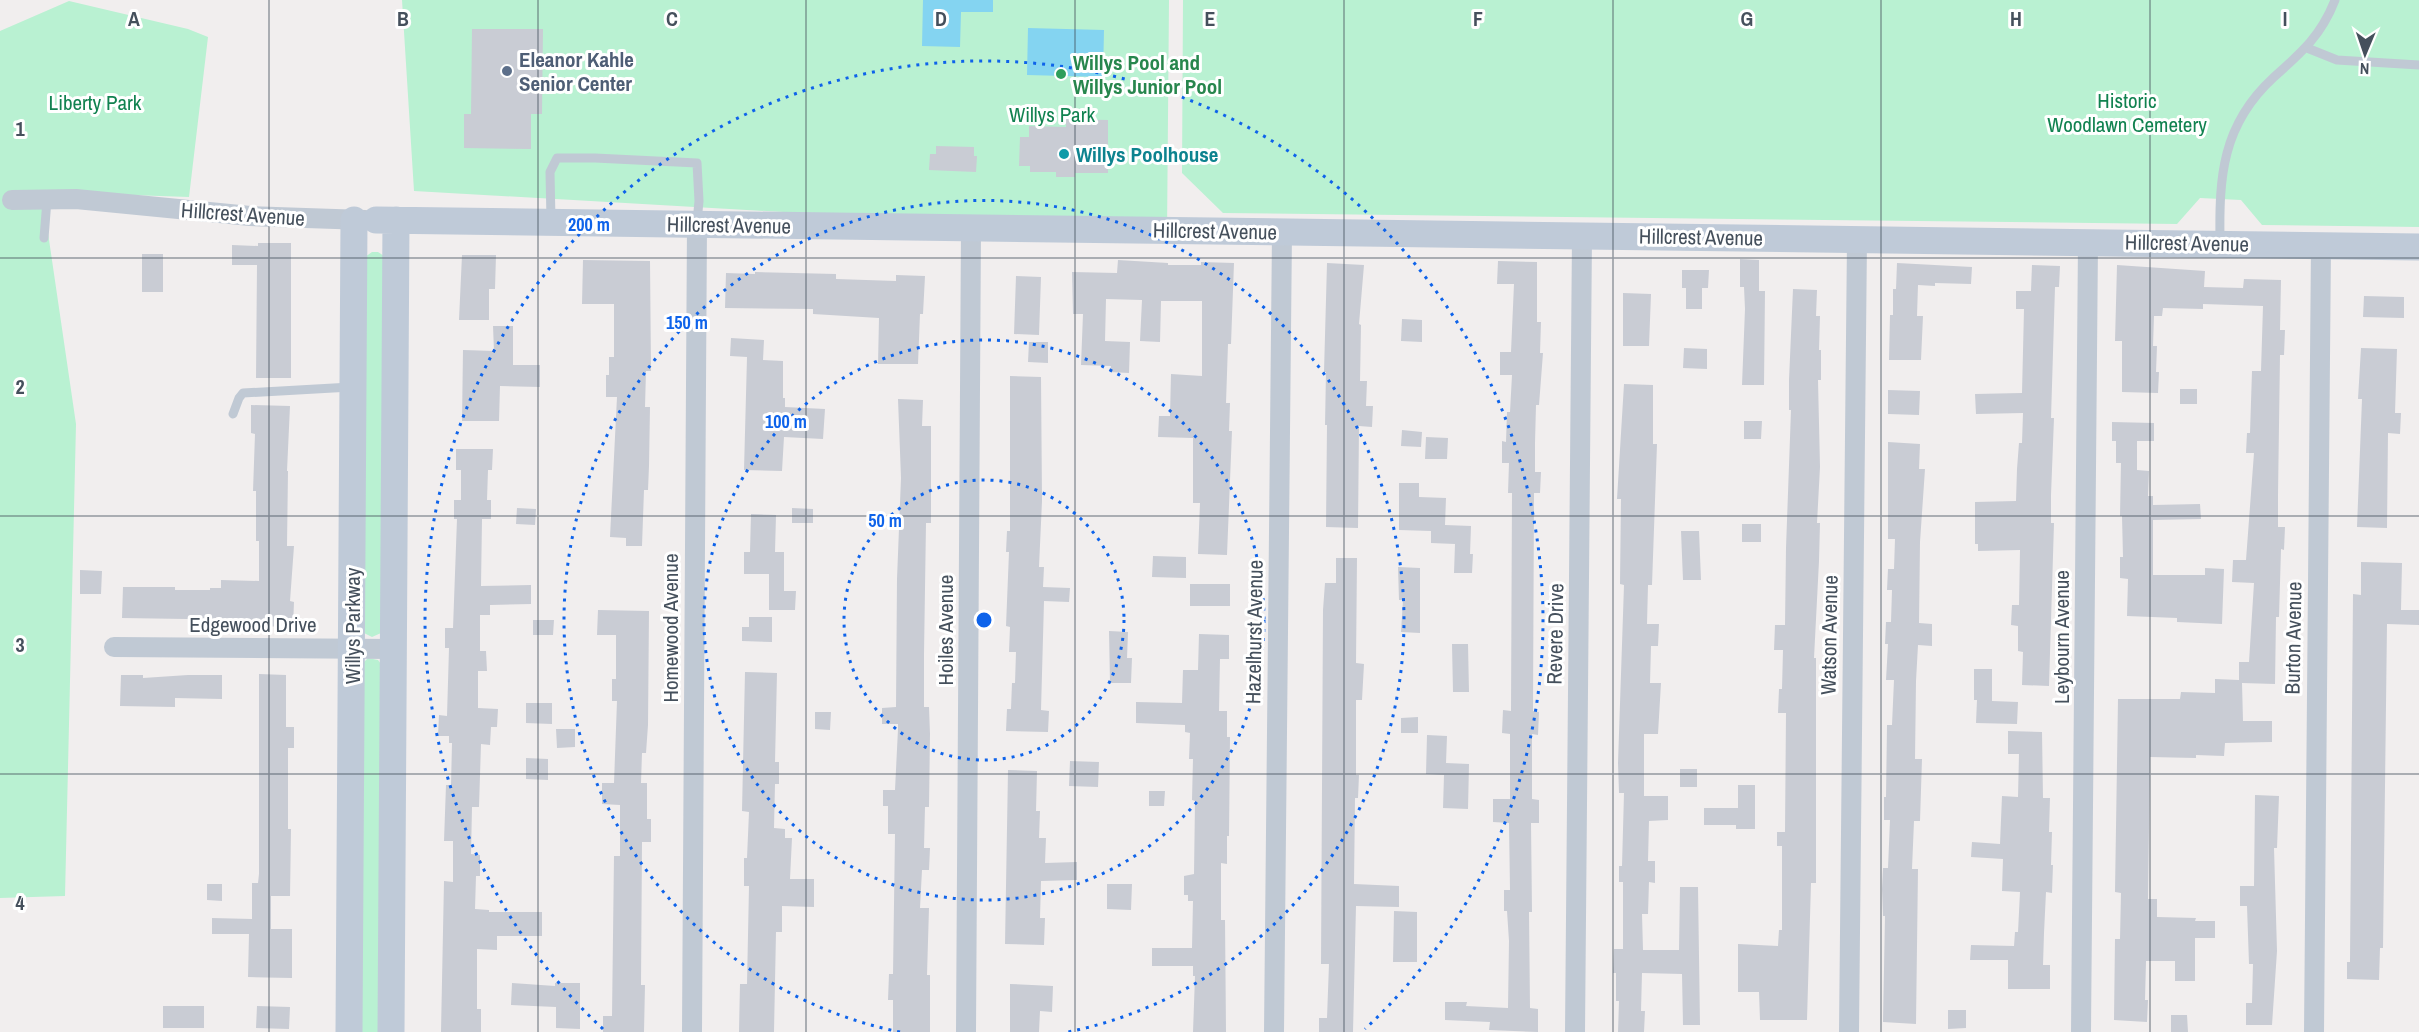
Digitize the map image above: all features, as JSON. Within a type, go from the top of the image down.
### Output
[{"type":"street","name":"Hillcrest Avenue","points":[[6,201],[76,200],[250,216],[375,220],[2419,246]]},
{"type":"street","name":"Willys Parkway","points":[[349,1032],[353,387],[375,220]]},
{"type":"street","name":"Willys Parkway","points":[[375,220],[393,649],[391,1032]]},
{"type":"street","name":"Homewood Avenue","points":[[692,1032],[697,224]]},
{"type":"street","name":"Hoiles Avenue","points":[[966,1032],[972,228]]},
{"type":"street","name":"Hazelhurst Avenue","points":[[1274,1032],[1282,232]]},
{"type":"street","name":"Revere Drive","points":[[1575,1032],[1582,236]]},
{"type":"street","name":"Watson Avenue","points":[[1849,1032],[1857,239]]},
{"type":"street","name":"Leybourn Avenue","points":[[2081,1032],[2088,242]]},
{"type":"street","name":"Burton Avenue","points":[[2314,1032],[2321,245]]},
{"type":"street","name":"Edgewood Drive","points":[[114,647],[393,649]]},
{"type":"lane","points":[[2220,244],[2219,199],[2222,169],[2236,128],[2244,113],[2263,89],[2307,48],[2324,24],[2335,0]]},
{"type":"lane","points":[[2307,48],[2337,60],[2419,65]]},
{"type":"lane","points":[[551,222],[550,172],[557,158],[595,158],[697,163],[699,201],[697,224]]},
{"type":"lane","points":[[44,238],[47,200]]},
{"type":"lane","points":[[233,414],[238,398],[243,393],[353,387]]},
{"type":"green space","name":"Willys Park","points":[[402,0],[1169,0],[1167,234],[414,191]]},
{"type":"green space","name":"Historic Woodlawn Cemetery","points":[[1183,0],[2419,0],[2419,227],[2262,225],[2241,200],[2200,198],[2177,224],[1223,213],[1182,173]]},
{"type":"green space","name":"Liberty Park","points":[[69,1],[188,29],[208,37],[189,197],[42,192],[76,424],[65,896],[0,898],[0,31]]},
{"type":"green space","points":[[372,252],[378,252],[384,256],[381,633],[372,637],[364,633],[365,257]]},
{"type":"green space","points":[[368,658],[378,660],[381,664],[379,1032],[359,1032],[362,664]]},
{"type":"water","points":[[923,0],[993,0],[993,12],[961,12],[960,47],[922,46]]},
{"type":"water","points":[[1028,28],[1104,30],[1103,77],[1027,75]]},
{"type":"building","name":"Eleanor Kahle Senior Center","points":[[472,29],[543,29],[542,114],[531,114],[531,149],[464,148],[464,114],[471,114]]},
{"type":"building","name":"Willys Poolhouse","points":[[1066,119],[1108,120],[1108,173],[1075,173],[1075,177],[1056,177],[1056,172],[1030,172],[1030,166],[1019,166],[1020,137],[1029,137],[1029,126],[1066,127]]},
{"type":"building","points":[[936,146],[974,147],[974,156],[977,156],[976,172],[929,170],[930,154],[936,154]]},
{"type":"building","points":[[258,243],[291,243],[291,378],[256,378],[257,265],[232,265],[232,245],[258,246]]},
{"type":"building","points":[[142,254],[163,254],[163,292],[142,292]]},
{"type":"building","points":[[462,255],[496,255],[495,289],[489,289],[489,320],[459,320]]},
{"type":"building","points":[[1740,259],[1759,260],[1759,291],[1765,291],[1764,385],[1742,385],[1745,309],[1744,287],[1740,287]]},
{"type":"building","points":[[583,260],[650,261],[651,371],[646,371],[645,407],[650,407],[649,466],[648,490],[644,490],[642,546],[626,546],[626,538],[610,537],[617,397],[606,397],[606,375],[609,375],[609,357],[614,357],[614,304],[582,304]]},
{"type":"building","points":[[1118,260],[1168,263],[1168,265],[1201,265],[1201,262],[1234,263],[1226,403],[1230,403],[1229,431],[1232,431],[1227,555],[1198,554],[1200,503],[1193,503],[1193,438],[1158,437],[1159,416],[1170,416],[1171,374],[1202,376],[1202,301],[1161,301],[1160,342],[1140,341],[1142,300],[1106,299],[1105,341],[1130,342],[1129,373],[1110,372],[1111,366],[1081,365],[1083,314],[1073,314],[1072,272],[1117,273]]},
{"type":"building","points":[[1498,261],[1537,262],[1537,322],[1541,322],[1540,353],[1543,353],[1539,405],[1536,405],[1535,443],[1535,472],[1541,472],[1540,493],[1534,493],[1533,711],[1539,712],[1538,735],[1532,734],[1532,799],[1539,800],[1539,823],[1531,823],[1532,912],[1529,912],[1530,1008],[1538,1009],[1538,1032],[1489,1030],[1490,1022],[1445,1020],[1445,1002],[1467,1002],[1466,1006],[1508,1008],[1509,941],[1507,911],[1504,911],[1504,890],[1510,890],[1509,823],[1493,822],[1493,799],[1510,799],[1510,734],[1502,733],[1503,710],[1511,711],[1512,493],[1508,493],[1509,463],[1502,463],[1502,441],[1506,442],[1512,375],[1500,375],[1500,352],[1511,352],[1514,284],[1497,284]]},
{"type":"building","points":[[1327,263],[1364,265],[1359,324],[1361,325],[1360,381],[1367,381],[1366,406],[1373,406],[1372,427],[1359,426],[1358,528],[1326,527],[1327,425],[1325,425],[1326,372],[1324,372]]},
{"type":"building","points":[[1897,263],[1972,267],[1971,284],[1918,285],[1917,316],[1923,316],[1921,360],[1889,360],[1890,315],[1893,315],[1893,289],[1896,289]]},
{"type":"building","points":[[2032,265],[2060,266],[2059,287],[2055,287],[2051,418],[2054,418],[2051,523],[2054,523],[2049,686],[2022,685],[2023,652],[2018,651],[2018,626],[2011,625],[2012,605],[2019,605],[2020,550],[1978,551],[1978,544],[1975,544],[1975,502],[2016,501],[2023,413],[1976,414],[1975,394],[2022,393],[2024,309],[2016,309],[2016,291],[2031,291]]},
{"type":"building","points":[[2117,265],[2205,271],[2204,287],[2243,288],[2244,279],[2281,280],[2280,330],[2285,330],[2284,355],[2280,355],[2278,495],[2278,527],[2285,527],[2284,550],[2281,549],[2279,617],[2276,617],[2275,684],[2242,683],[2243,721],[2272,721],[2272,742],[2225,743],[2224,756],[2150,757],[2148,899],[2157,899],[2157,917],[2215,921],[2215,938],[2195,938],[2195,981],[2175,981],[2175,961],[2146,961],[2147,1022],[2114,1020],[2115,939],[2120,939],[2121,893],[2115,892],[2118,699],[2180,699],[2181,692],[2215,693],[2215,679],[2239,680],[2239,662],[2249,662],[2254,583],[2232,582],[2233,560],[2246,560],[2254,453],[2246,453],[2247,433],[2250,433],[2252,371],[2261,371],[2263,306],[2203,304],[2203,309],[2163,308],[2162,316],[2154,316],[2153,346],[2157,346],[2158,393],[2122,392],[2122,341],[2115,341]]},
{"type":"building","points":[[1682,270],[1709,270],[1708,288],[1702,288],[1702,309],[1686,309],[1686,288],[1682,288]]},
{"type":"building","points":[[755,272],[836,274],[836,279],[896,281],[896,275],[925,276],[923,314],[920,314],[918,364],[878,364],[879,318],[813,314],[813,309],[725,308],[726,273],[755,274]]},
{"type":"building","points":[[1016,276],[1041,277],[1039,335],[1014,334]]},
{"type":"building","points":[[1793,289],[1817,290],[1816,316],[1820,316],[1821,380],[1818,380],[1820,467],[1817,523],[1820,523],[1814,658],[1816,658],[1816,883],[1811,883],[1807,1020],[1760,1020],[1759,992],[1738,992],[1738,944],[1778,946],[1779,930],[1782,930],[1782,846],[1777,846],[1777,832],[1785,832],[1786,713],[1778,713],[1779,689],[1782,689],[1783,650],[1774,650],[1775,625],[1785,625],[1791,410],[1789,410],[1789,380]]},
{"type":"building","points":[[1623,293],[1651,294],[1649,346],[1623,346]]},
{"type":"building","points":[[2364,296],[2404,297],[2404,318],[2363,317]]},
{"type":"building","points":[[1402,319],[1422,320],[1422,342],[1401,341]]},
{"type":"building","points":[[493,326],[513,326],[513,365],[540,365],[540,387],[500,386],[499,421],[462,421],[463,350],[494,351]]},
{"type":"building","points":[[731,338],[764,340],[763,360],[783,361],[785,407],[825,409],[823,439],[784,437],[782,471],[744,470],[747,357],[730,356]]},
{"type":"building","points":[[1029,342],[1048,342],[1048,363],[1028,362]]},
{"type":"building","points":[[1684,348],[1707,349],[1707,369],[1683,368]]},
{"type":"building","points":[[2361,348],[2397,349],[2395,413],[2401,413],[2400,434],[2388,433],[2387,528],[2357,527],[2362,399],[2358,399]]},
{"type":"building","points":[[1010,376],[1041,377],[1042,501],[1039,567],[1044,567],[1043,587],[1070,588],[1069,602],[1044,601],[1041,710],[1049,711],[1048,732],[1006,731],[1007,709],[1011,709],[1012,683],[1015,683],[1016,652],[1009,652],[1010,627],[1006,626],[1009,552],[1006,552],[1007,531],[1010,531]]},
{"type":"building","points":[[1624,384],[1653,385],[1653,444],[1657,444],[1652,585],[1648,585],[1647,624],[1659,624],[1658,646],[1651,646],[1650,683],[1661,683],[1658,734],[1644,734],[1644,796],[1668,796],[1668,820],[1649,821],[1648,861],[1655,861],[1655,883],[1649,882],[1648,914],[1642,914],[1643,950],[1679,950],[1680,887],[1698,887],[1700,1025],[1683,1025],[1682,974],[1642,973],[1641,1011],[1645,1011],[1644,1032],[1618,1032],[1619,1001],[1616,1001],[1616,973],[1613,973],[1614,949],[1623,949],[1623,882],[1619,882],[1619,866],[1622,866],[1624,793],[1619,793],[1618,763],[1624,585],[1620,584],[1621,499],[1617,499]]},
{"type":"building","points":[[2180,389],[2197,389],[2197,404],[2180,404]]},
{"type":"building","points":[[1888,390],[1920,391],[1919,415],[1888,414]]},
{"type":"building","points":[[898,399],[923,400],[922,426],[931,426],[931,523],[926,523],[924,654],[924,707],[929,707],[930,734],[929,807],[925,807],[924,848],[930,848],[929,870],[922,870],[920,908],[929,908],[927,975],[930,975],[930,1032],[893,1032],[893,1000],[888,1000],[889,974],[893,974],[895,834],[888,834],[888,806],[883,806],[883,790],[895,790],[898,724],[882,724],[882,708],[896,707],[901,478]]},
{"type":"building","points":[[251,405],[290,406],[287,546],[294,546],[290,601],[294,602],[293,627],[250,626],[250,620],[122,618],[123,587],[210,590],[210,588],[221,588],[221,580],[259,581],[256,491],[253,491],[255,434],[251,433]]},
{"type":"building","points":[[1744,421],[1762,421],[1761,439],[1744,439]]},
{"type":"building","points":[[2112,422],[2154,423],[2154,441],[2137,441],[2137,470],[2149,471],[2148,496],[2153,496],[2153,505],[2200,504],[2201,519],[2153,520],[2153,575],[2205,575],[2205,568],[2224,569],[2222,624],[2177,622],[2177,618],[2127,616],[2128,579],[2120,578],[2120,557],[2123,557],[2122,516],[2120,516],[2121,463],[2116,463],[2116,441],[2112,441]]},
{"type":"building","points":[[1402,430],[1422,432],[1421,447],[1401,446]]},
{"type":"building","points":[[1426,437],[1448,438],[1447,459],[1425,459]]},
{"type":"building","points":[[1888,442],[1920,444],[1919,469],[1925,469],[1920,542],[1919,623],[1932,624],[1932,646],[1918,645],[1916,681],[1915,759],[1922,759],[1920,821],[1914,821],[1912,869],[1918,869],[1916,1024],[1883,1022],[1885,916],[1883,916],[1882,889],[1883,868],[1888,868],[1890,820],[1884,820],[1884,797],[1886,797],[1887,725],[1892,725],[1894,680],[1886,680],[1888,644],[1885,644],[1886,622],[1891,622],[1892,590],[1887,590],[1888,569],[1894,569],[1895,539],[1888,539]]},
{"type":"building","points":[[456,449],[493,449],[492,470],[488,470],[487,500],[491,500],[491,519],[482,519],[481,586],[531,585],[531,604],[490,605],[490,615],[480,615],[480,651],[486,651],[487,671],[478,671],[478,708],[498,709],[497,727],[491,727],[490,745],[481,744],[479,807],[472,807],[471,854],[480,855],[480,876],[476,876],[475,909],[489,910],[489,912],[542,912],[542,936],[497,936],[497,950],[477,949],[477,1009],[481,1009],[481,1032],[441,1032],[444,881],[453,882],[453,841],[444,841],[446,785],[451,785],[452,743],[449,743],[449,736],[438,736],[439,715],[447,716],[449,648],[445,648],[445,628],[453,628],[457,519],[454,519],[454,500],[461,500],[461,470],[456,470]]},
{"type":"building","points":[[1399,483],[1419,483],[1419,497],[1446,498],[1445,525],[1471,526],[1472,573],[1454,573],[1455,544],[1431,543],[1431,531],[1399,530]]},
{"type":"building","points":[[517,508],[536,509],[535,525],[516,524]]},
{"type":"building","points":[[792,508],[813,509],[813,523],[792,523]]},
{"type":"building","points":[[751,514],[776,515],[775,552],[784,552],[784,591],[796,591],[795,610],[769,610],[769,574],[744,574],[744,552],[750,552]]},
{"type":"building","points":[[1742,524],[1761,524],[1761,542],[1742,542]]},
{"type":"building","points":[[1681,531],[1699,531],[1701,580],[1683,580]]},
{"type":"building","points":[[1153,556],[1186,557],[1186,578],[1152,577]]},
{"type":"building","points":[[1336,558],[1357,558],[1356,663],[1364,664],[1362,700],[1356,700],[1356,775],[1359,775],[1358,798],[1355,798],[1354,884],[1399,886],[1399,907],[1356,906],[1353,1032],[1319,1032],[1319,1018],[1327,1018],[1329,964],[1321,964],[1323,610],[1325,583],[1336,583]]},
{"type":"building","points":[[2361,562],[2402,563],[2401,610],[2419,610],[2419,625],[2387,624],[2383,948],[2380,948],[2379,980],[2347,979],[2347,962],[2350,962],[2353,594],[2361,595]]},
{"type":"building","points":[[1398,567],[1420,568],[1420,633],[1401,632],[1403,600],[1399,600]]},
{"type":"building","points":[[80,570],[102,571],[101,594],[80,594]]},
{"type":"building","points":[[1190,584],[1230,584],[1230,606],[1190,606]]},
{"type":"building","points":[[598,610],[649,611],[648,725],[646,753],[642,753],[641,783],[647,783],[647,819],[651,819],[651,842],[642,842],[641,985],[645,985],[644,1032],[603,1032],[603,1016],[612,1016],[614,856],[620,856],[620,805],[602,804],[602,783],[614,783],[617,701],[612,701],[612,679],[616,679],[616,635],[597,635]]},
{"type":"building","points":[[749,617],[772,617],[772,642],[742,641],[742,627],[749,627]]},
{"type":"building","points":[[533,620],[554,620],[553,635],[533,635]]},
{"type":"building","points":[[1109,631],[1128,632],[1127,658],[1132,658],[1131,683],[1110,683]]},
{"type":"building","points":[[1199,634],[1229,635],[1229,659],[1220,659],[1219,711],[1227,711],[1227,737],[1230,737],[1227,864],[1221,863],[1221,920],[1225,920],[1226,1032],[1193,1032],[1195,976],[1193,976],[1193,966],[1152,966],[1152,948],[1192,948],[1193,901],[1188,901],[1188,895],[1184,895],[1184,876],[1194,874],[1193,759],[1189,759],[1190,733],[1185,732],[1185,725],[1136,723],[1136,702],[1182,703],[1183,670],[1198,670]]},
{"type":"building","points":[[1452,644],[1468,644],[1469,692],[1453,692]]},
{"type":"building","points":[[1974,669],[1992,669],[1992,701],[2018,702],[2017,724],[1976,723],[1977,700],[1974,700]]},
{"type":"building","points":[[745,672],[777,673],[775,762],[779,762],[779,784],[775,784],[774,828],[785,829],[785,838],[792,838],[790,879],[814,879],[814,907],[782,906],[782,932],[776,932],[774,1032],[739,1032],[740,984],[747,984],[749,886],[744,886],[744,858],[747,858],[749,812],[742,811]]},
{"type":"building","points":[[259,674],[286,675],[286,727],[294,727],[294,748],[288,748],[288,829],[291,829],[290,896],[271,896],[271,929],[292,929],[292,978],[248,977],[249,934],[212,934],[212,918],[252,919],[252,883],[258,883],[259,874]]},
{"type":"building","points":[[121,675],[143,675],[143,678],[222,675],[222,699],[175,698],[175,707],[120,706]]},
{"type":"building","points":[[526,703],[552,703],[552,724],[526,723]]},
{"type":"building","points":[[815,712],[831,712],[830,730],[815,729]]},
{"type":"building","points":[[1418,717],[1418,733],[1401,733],[1401,718]]},
{"type":"building","points":[[556,729],[575,729],[575,747],[557,748]]},
{"type":"building","points":[[2008,731],[2042,732],[2043,798],[2050,798],[2049,832],[2052,832],[2052,893],[2046,892],[2043,965],[2050,965],[2050,989],[2008,989],[2008,960],[1970,960],[1971,945],[2014,946],[2015,932],[2018,932],[2020,892],[2002,891],[2003,859],[1971,857],[1972,842],[2000,844],[2002,796],[2018,797],[2019,754],[2008,754]]},
{"type":"building","points":[[1427,735],[1447,736],[1446,763],[1469,764],[1468,809],[1443,808],[1444,775],[1426,774]]},
{"type":"building","points":[[526,758],[548,759],[548,780],[526,779]]},
{"type":"building","points":[[1070,761],[1099,762],[1098,787],[1069,786]]},
{"type":"building","points":[[1680,769],[1697,769],[1697,787],[1680,787]]},
{"type":"building","points":[[1008,770],[1037,771],[1036,811],[1040,811],[1039,838],[1046,838],[1045,863],[1077,862],[1077,880],[1041,881],[1040,918],[1045,918],[1044,945],[1005,944]]},
{"type":"building","points":[[1738,785],[1755,785],[1755,829],[1736,829],[1736,825],[1704,825],[1704,808],[1738,808]]},
{"type":"building","points":[[1149,791],[1165,791],[1164,806],[1149,806]]},
{"type":"building","points":[[2255,795],[2279,796],[2277,848],[2274,848],[2277,951],[2272,1025],[2246,1025],[2246,1003],[2252,1003],[2253,964],[2249,964],[2247,906],[2240,906],[2240,886],[2254,886]]},
{"type":"building","points":[[207,884],[222,884],[222,901],[207,900]]},
{"type":"building","points":[[1107,884],[1132,884],[1131,910],[1107,909]]},
{"type":"building","points":[[1394,911],[1417,912],[1417,962],[1393,962]]},
{"type":"building","points":[[512,983],[555,986],[555,983],[580,983],[580,1029],[556,1028],[556,1007],[511,1005]]},
{"type":"building","points":[[1010,984],[1053,986],[1052,1012],[1040,1011],[1039,1032],[1010,1032]]},
{"type":"building","points":[[163,1006],[204,1006],[204,1028],[163,1028]]},
{"type":"building","points":[[257,1006],[290,1007],[289,1029],[256,1028]]},
{"type":"building","points":[[1948,1010],[1966,1010],[1966,1028],[1948,1029]]},
{"type":"building","points":[[2171,1015],[2187,1015],[2188,1032],[2171,1032]]},
{"type":"place","name":"Eleanor Kahle Senior Center","points":[[507,71]]},
{"type":"place","name":"Willys Pool and Willys Junior Pool","points":[[1061,74]]},
{"type":"place","name":"Willys Poolhouse","points":[[1064,154]]}]
